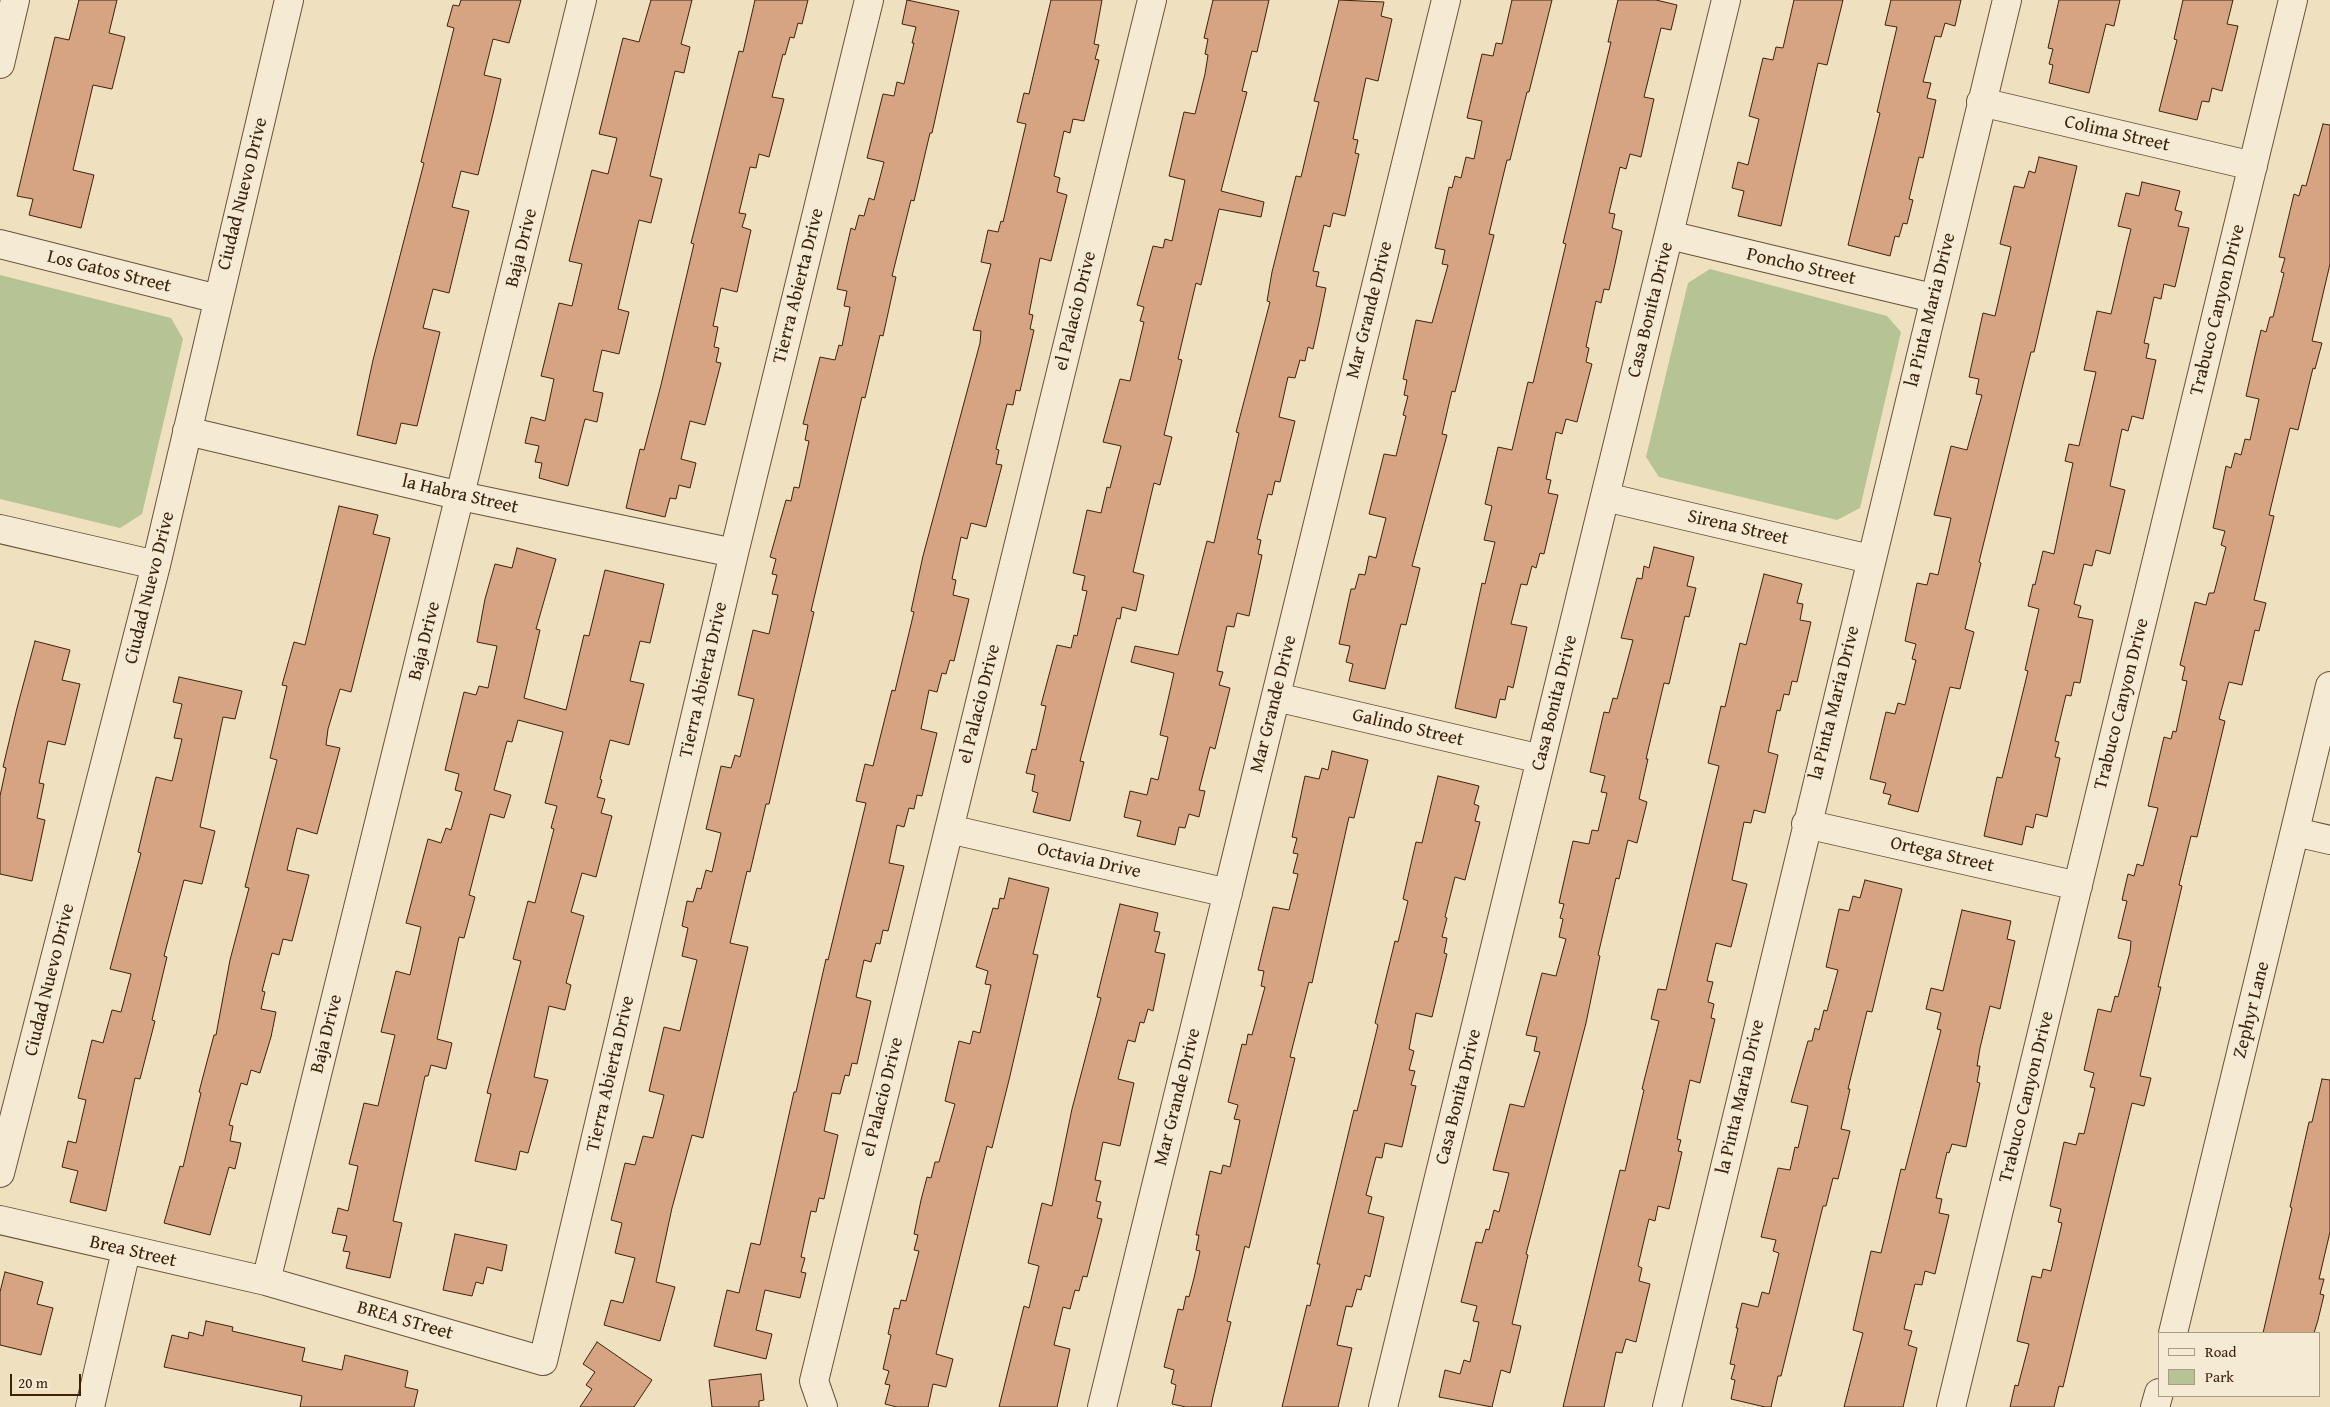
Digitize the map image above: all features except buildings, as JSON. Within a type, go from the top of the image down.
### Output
[{"type":"street","points":[[0,64],[15,0]]},
{"type":"street","name":"Ciudad Nuevo Drive","points":[[0,1173],[156,565],[289,0]]},
{"type":"street","name":"Baja Drive","points":[[266,1281],[582,0]]},
{"type":"street","name":"Tierra Abierta Drive","points":[[543,1361],[734,553],[869,0]]},
{"type":"street","name":"el Palacio Drive","points":[[824,1407],[814,1381],[1152,0]]},
{"type":"street","name":"Mar Grande Drive","points":[[1102,1407],[1446,0]]},
{"type":"street","name":"Casa Bonita Drive","points":[[1383,1407],[1726,0]]},
{"type":"street","name":"la Pinta Maria Drive","points":[[1666,1407],[1933,298],[2007,0]]},
{"type":"street","name":"Trabuco Canyon Drive","points":[[1951,1407],[2293,0]]},
{"type":"street","name":"Colima Street","points":[[1981,102],[2253,166]]},
{"type":"street","name":"Poncho Street","points":[[1669,236],[1933,298]]},
{"type":"street","name":"Los Gatos Street","points":[[0,244],[218,299]]},
{"type":"street","name":"la Habra Street","points":[[187,431],[461,496],[734,553]]},
{"type":"street","name":"Sirena Street","points":[[1605,497],[1870,559]]},
{"type":"street","points":[[0,529],[156,565]]},
{"type":"street","name":"Zephyr Lane","points":[[2173,1332],[2330,686]]},
{"type":"street","name":"Galindo Street","points":[[1276,697],[1541,759]]},
{"type":"street","name":"Ortega Street","points":[[1806,824],[2078,886]]},
{"type":"street","name":"Octavia Drive","points":[[949,829],[1228,893]]},
{"type":"street","points":[[2295,832],[2330,840]]},
{"type":"street","name":"Brea Street","points":[[0,1220],[126,1251],[266,1281]]},
{"type":"street","points":[[90,1407],[126,1251]]},
{"type":"street","name":"BREA STreet","points":[[266,1281],[543,1361]]},
{"type":"green space","points":[[1710,269],[1887,316],[1901,332],[1860,508],[1837,520],[1659,477],[1646,457],[1688,283]]},
{"type":"green space","points":[[0,275],[171,318],[183,339],[142,514],[120,528],[0,499]]}]
